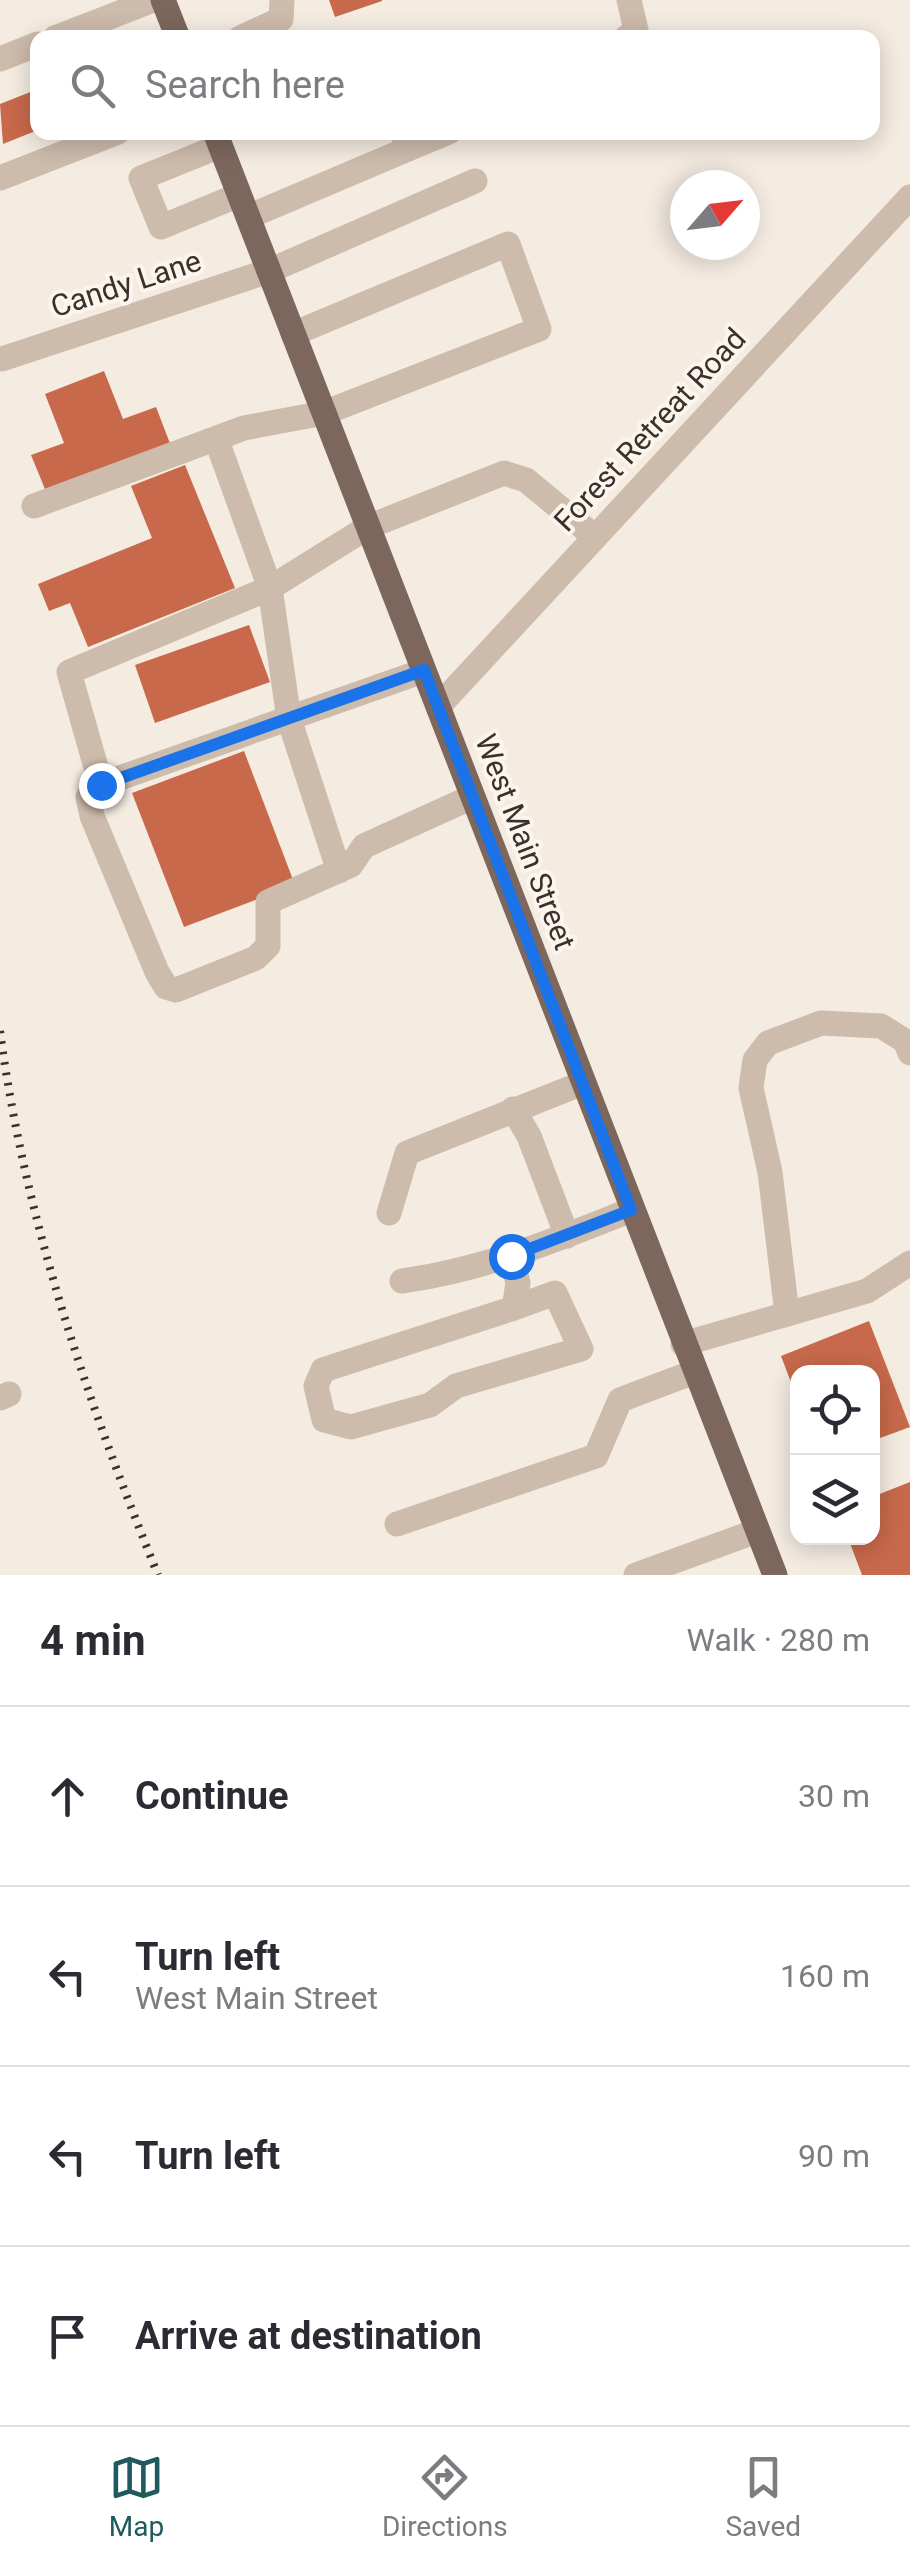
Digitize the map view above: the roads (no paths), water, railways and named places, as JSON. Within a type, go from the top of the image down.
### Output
[{"type":"main road","points":[[163,0],[175,30]]},
{"type":"main road","name":"West Main Street","points":[[218,140],[774,1575]]},
{"type":"street","points":[[76,30],[153,0]]},
{"type":"street","points":[[257,30],[281,19],[282,0]]},
{"type":"street","points":[[629,0],[636,30]]},
{"type":"street","points":[[0,59],[30,47]]},
{"type":"street","points":[[0,178],[97,140]]},
{"type":"street","points":[[216,140],[141,178],[161,228],[244,206],[405,141]]},
{"type":"street","name":"Candy Lane","points":[[2,359],[269,271],[475,181]]},
{"type":"street","name":"Forest Retreat Road","points":[[438,707],[910,197]]},
{"type":"street","points":[[34,506],[244,428],[324,413],[539,329],[508,244],[294,334]]},
{"type":"street","points":[[217,440],[270,588],[289,719],[340,872]]},
{"type":"street","points":[[101,785],[69,672],[270,588],[368,527],[504,473],[526,480],[595,538]]},
{"type":"street","points":[[424,670],[101,785],[88,797],[92,816],[157,972],[166,986],[176,990],[256,958],[268,946],[268,902],[340,872],[351,866],[364,846],[472,797]]},
{"type":"street","points":[[787,1314],[770,1172],[751,1088],[755,1060],[768,1043],[822,1024],[881,1026],[904,1041],[910,1053]]},
{"type":"street","points":[[389,1213],[407,1152],[583,1084]]},
{"type":"street","points":[[513,1109],[529,1136],[567,1236]]},
{"type":"street","points":[[402,1280],[454,1274],[631,1210]]},
{"type":"street","points":[[511,1256],[518,1283],[514,1308]]},
{"type":"street","points":[[683,1344],[868,1290],[910,1263]]},
{"type":"street","points":[[556,1292],[581,1349],[456,1386],[430,1406],[351,1427],[324,1420],[316,1386],[323,1370],[514,1308],[556,1292]]},
{"type":"street","points":[[397,1524],[596,1456],[620,1400],[694,1372]]},
{"type":"street","points":[[636,1575],[757,1531]]},
{"type":"railway","points":[[0,1031],[25,1171],[42,1240],[83,1376],[158,1575]]}]
